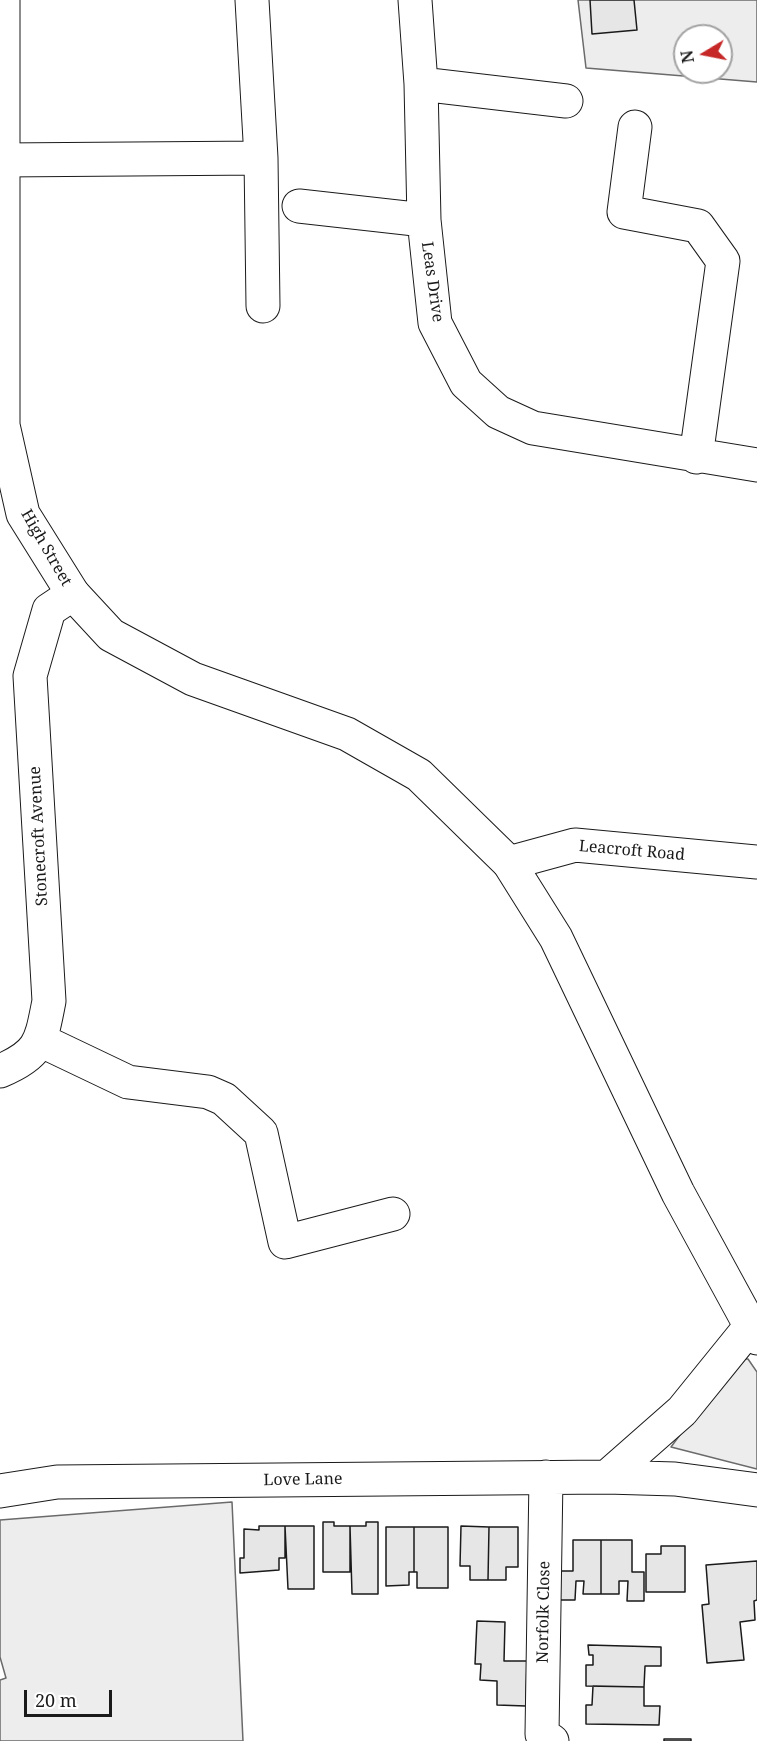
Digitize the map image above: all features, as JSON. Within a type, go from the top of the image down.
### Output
[{"type":"street","name":"High Street","points":[[3,0],[1,425],[23,514],[73,594],[111,635],[193,679],[347,734],[419,775],[509,863],[556,938],[678,1193],[754,1333]]},
{"type":"street","points":[[252,0],[261,158],[263,306]]},
{"type":"street","name":"Leas Drive","points":[[415,0],[421,84],[424,220],[435,323],[466,382],[498,412],[533,428],[696,457],[757,465]]},
{"type":"street","points":[[421,84],[566,101]]},
{"type":"street","points":[[635,127],[624,212],[698,226],[723,261],[696,457]]},
{"type":"street","points":[[2,160],[261,158]]},
{"type":"street","points":[[299,206],[424,220]]},
{"type":"street","name":"Stonecroft Avenue","points":[[42,1041],[49,1001],[30,676],[49,610],[73,594]]},
{"type":"street","name":"Leacroft Road","points":[[509,863],[575,845],[757,862]]},
{"type":"street","points":[[0,1071],[20,1063],[42,1041],[128,1082],[208,1092],[224,1099],[261,1133],[285,1242],[393,1214]]},
{"type":"street","points":[[607,1477],[682,1411],[754,1333]]},
{"type":"street","name":"Love Lane","points":[[0,1491],[57,1482],[546,1477],[675,1479],[757,1490]]},
{"type":"street","name":"Norfolk Close","points":[[538,1739],[546,1477]]},
{"type":"shaded area","points":[[578,0],[757,0],[757,82],[733,80],[733,24],[673,24],[673,75],[586,68]]},
{"type":"shaded area","points":[[736,1359],[748,1359],[757,1372],[757,1469],[671,1447]]},
{"type":"shaded area","points":[[232,1502],[243,1741],[0,1741],[0,1680],[6,1678],[0,1657],[0,1520]]},
{"type":"building","points":[[590,0],[634,0],[637,30],[592,34]]},
{"type":"building","points":[[323,1522],[334,1522],[334,1526],[350,1526],[350,1572],[323,1572]]},
{"type":"building","points":[[366,1522],[378,1522],[378,1594],[352,1594],[350,1526],[366,1526]]},
{"type":"building","points":[[259,1526],[285,1526],[285,1558],[279,1558],[279,1570],[240,1573],[240,1558],[244,1558],[244,1529],[259,1530]]},
{"type":"building","points":[[285,1526],[314,1526],[314,1589],[288,1589]]},
{"type":"building","points":[[461,1526],[489,1527],[488,1580],[470,1580],[470,1566],[460,1566]]},
{"type":"building","points":[[386,1527],[414,1527],[414,1572],[409,1572],[409,1585],[386,1586]]},
{"type":"building","points":[[414,1527],[448,1527],[448,1588],[417,1588],[417,1572],[414,1572]]},
{"type":"building","points":[[489,1527],[518,1527],[518,1567],[506,1567],[506,1580],[488,1580]]},
{"type":"building","points":[[573,1540],[601,1540],[601,1594],[583,1594],[584,1581],[576,1581],[575,1600],[559,1600],[559,1571],[573,1571]]},
{"type":"building","points":[[601,1540],[632,1540],[632,1572],[644,1572],[644,1601],[627,1601],[628,1581],[619,1581],[619,1594],[601,1594]]},
{"type":"building","points":[[661,1546],[685,1546],[685,1592],[646,1592],[646,1554],[661,1554]]},
{"type":"building","points":[[757,1561],[755,1620],[740,1622],[744,1660],[707,1663],[702,1605],[709,1604],[706,1565]]},
{"type":"building","points":[[477,1621],[505,1622],[504,1661],[527,1661],[526,1706],[497,1705],[497,1681],[480,1680],[481,1664],[475,1664]]},
{"type":"building","points":[[588,1645],[661,1647],[661,1666],[645,1666],[644,1687],[586,1686],[586,1665],[593,1665],[593,1655],[589,1655]]},
{"type":"building","points":[[593,1686],[644,1687],[644,1706],[660,1706],[659,1725],[586,1724],[586,1705],[592,1705]]},
{"type":"building","points":[[664,1739],[691,1739],[691,1741],[664,1741]]}]
